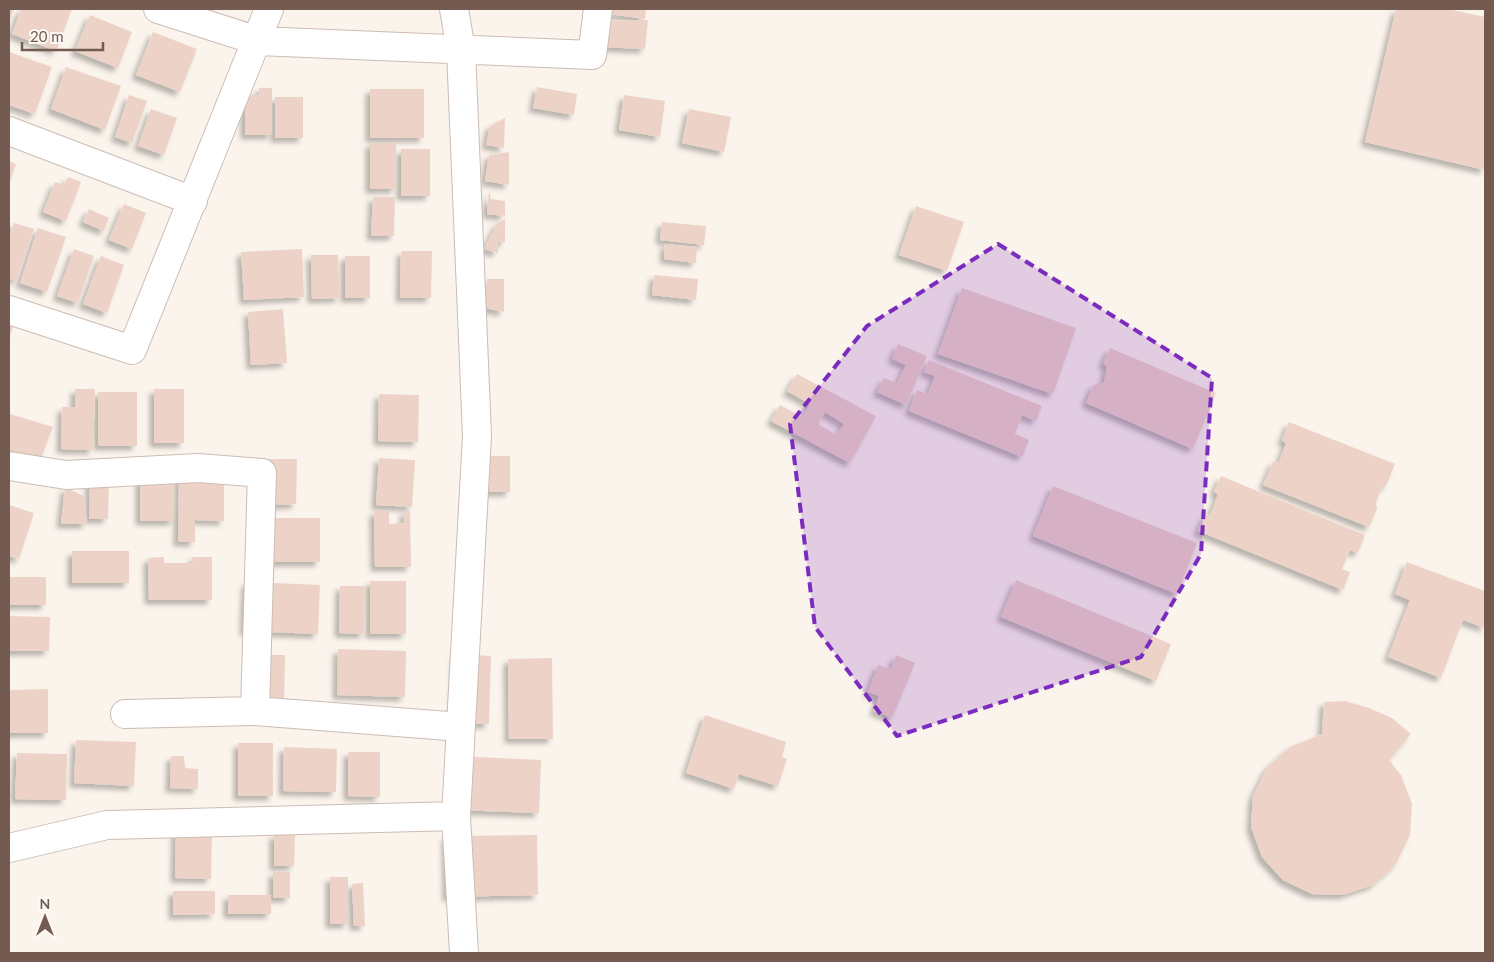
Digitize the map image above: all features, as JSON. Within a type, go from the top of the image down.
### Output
[{"type":"street","points":[[158,9],[258,41],[592,55],[598,9]]},
{"type":"street","points":[[9,310],[132,350],[258,41],[269,9]]},
{"type":"street","points":[[454,9],[461,50],[477,436],[456,816],[464,953]]},
{"type":"street","points":[[9,131],[193,201]]},
{"type":"street","points":[[9,466],[66,475],[198,468],[262,472],[256,711]]},
{"type":"street","points":[[125,714],[256,711],[461,727]]},
{"type":"street","points":[[9,848],[107,825],[456,816]]},
{"type":"highlighted area","points":[[998,244],[1212,378],[1201,554],[1141,657],[897,736],[815,627],[790,424],[867,326]]},
{"type":"building","points":[[9,9],[14,9],[9,23]]},
{"type":"building","points":[[21,9],[72,9],[56,51],[12,34]]},
{"type":"building","points":[[604,9],[646,9],[645,19],[603,13]]},
{"type":"building","points":[[1396,9],[1448,9],[1485,17],[1485,170],[1365,142]]},
{"type":"building","points":[[90,15],[132,32],[118,68],[75,51]]},
{"type":"building","points":[[648,20],[645,49],[599,47],[605,21]]},
{"type":"building","points":[[153,32],[197,49],[180,92],[136,75]]},
{"type":"building","points":[[9,52],[52,67],[35,114],[9,105]]},
{"type":"building","points":[[66,67],[121,86],[105,130],[51,109]]},
{"type":"building","points":[[537,87],[577,94],[574,115],[533,108]]},
{"type":"building","points":[[259,88],[272,88],[272,135],[245,135],[245,95],[259,95]]},
{"type":"building","points":[[370,89],[424,89],[424,138],[370,138]]},
{"type":"building","points":[[129,95],[147,101],[132,143],[115,137]]},
{"type":"building","points":[[624,95],[665,101],[660,137],[619,130]]},
{"type":"building","points":[[275,97],[303,97],[303,138],[275,138]]},
{"type":"building","points":[[151,109],[177,118],[164,155],[138,146]]},
{"type":"building","points":[[689,109],[731,117],[724,152],[682,143]]},
{"type":"building","points":[[505,118],[504,148],[486,145],[490,126]]},
{"type":"building","points":[[370,143],[396,143],[396,189],[370,189]]},
{"type":"building","points":[[401,149],[430,149],[430,196],[401,196]]},
{"type":"building","points":[[509,152],[509,185],[485,181],[489,155]]},
{"type":"building","points":[[9,161],[16,164],[9,184]]},
{"type":"building","points":[[68,177],[81,182],[66,221],[43,212],[55,182],[64,185]]},
{"type":"building","points":[[489,190],[491,199],[505,201],[505,216],[487,214]]},
{"type":"building","points":[[373,197],[395,197],[394,236],[371,236]]},
{"type":"building","points":[[124,204],[146,213],[132,249],[109,240]]},
{"type":"building","points":[[916,206],[964,222],[947,271],[899,255]]},
{"type":"building","points":[[89,209],[109,218],[104,231],[83,222]]},
{"type":"building","points":[[505,219],[505,242],[498,242],[498,253],[484,249],[497,224]]},
{"type":"building","points":[[662,222],[706,226],[704,245],[660,240]]},
{"type":"building","points":[[14,223],[34,229],[16,281],[9,278],[9,239]]},
{"type":"building","points":[[38,228],[66,237],[47,292],[20,283]]},
{"type":"building","points":[[665,244],[697,247],[696,263],[664,259]]},
{"type":"building","points":[[74,249],[94,256],[78,303],[57,296]]},
{"type":"building","points":[[302,249],[304,297],[244,300],[241,252]]},
{"type":"building","points":[[401,251],[432,251],[431,298],[400,298]]},
{"type":"building","points":[[311,255],[338,255],[340,298],[312,299]]},
{"type":"building","points":[[101,256],[124,265],[107,313],[83,304]]},
{"type":"building","points":[[345,256],[370,256],[370,298],[345,298]]},
{"type":"building","points":[[654,275],[698,279],[696,300],[652,295]]},
{"type":"building","points":[[487,279],[504,279],[504,312],[485,308]]},
{"type":"building","points":[[962,288],[1076,328],[1053,394],[938,354]]},
{"type":"building","points":[[283,309],[287,363],[251,365],[248,312]]},
{"type":"building","points":[[9,326],[13,327],[9,339]]},
{"type":"building","points":[[898,344],[927,356],[906,405],[877,392],[884,378],[897,383],[906,365],[892,359]]},
{"type":"building","points":[[1110,348],[1216,393],[1193,449],[1086,403],[1093,385],[1104,382],[1107,367],[1103,363]]},
{"type":"building","points":[[929,360],[1042,406],[1036,421],[1022,415],[1015,434],[1029,440],[1022,457],[909,411],[917,390],[928,394],[935,376],[924,372]]},
{"type":"building","points":[[797,374],[876,416],[850,463],[771,421],[780,405],[803,417],[810,404],[787,391]],"holes":[[[825,412],[844,424],[837,435],[818,424]]]},
{"type":"building","points":[[75,389],[95,389],[93,450],[61,449],[62,407],[75,407]]},
{"type":"building","points":[[154,389],[184,389],[184,443],[154,443]]},
{"type":"building","points":[[98,392],[137,392],[137,446],[98,446]]},
{"type":"building","points":[[379,394],[419,395],[418,442],[378,441]]},
{"type":"building","points":[[10,414],[53,427],[41,458],[9,450]]},
{"type":"building","points":[[1289,422],[1395,464],[1386,486],[1382,487],[1376,503],[1377,509],[1369,527],[1263,485],[1273,462],[1279,462],[1286,444],[1282,440]]},
{"type":"building","points":[[473,456],[510,456],[510,492],[473,492]]},
{"type":"building","points":[[379,458],[415,460],[412,507],[376,505]]},
{"type":"building","points":[[268,459],[297,459],[296,504],[273,505]]},
{"type":"building","points":[[179,476],[224,477],[224,521],[195,520],[195,542],[178,542]]},
{"type":"building","points":[[1221,476],[1365,535],[1358,553],[1350,550],[1342,569],[1350,572],[1343,590],[1198,531],[1205,515],[1210,516],[1218,494],[1214,492]]},
{"type":"building","points":[[90,479],[109,479],[108,519],[89,519]]},
{"type":"building","points":[[140,479],[174,479],[174,521],[140,521]]},
{"type":"building","points":[[1053,486],[1197,543],[1177,594],[1033,536]]},
{"type":"building","points":[[65,487],[84,496],[87,524],[61,524]]},
{"type":"building","points":[[9,505],[34,513],[19,559],[9,556]]},
{"type":"building","points":[[374,511],[389,511],[389,524],[404,523],[404,511],[410,511],[411,567],[375,567]]},
{"type":"building","points":[[260,518],[320,518],[320,562],[260,562]]},
{"type":"building","points":[[72,551],[129,551],[129,583],[72,583]]},
{"type":"building","points":[[164,557],[164,563],[193,563],[192,557],[212,557],[212,600],[149,600],[148,558]]},
{"type":"building","points":[[1407,562],[1485,591],[1485,628],[1463,620],[1441,678],[1388,657],[1410,600],[1395,594]]},
{"type":"building","points":[[9,577],[46,577],[46,605],[9,605]]},
{"type":"building","points":[[1016,580],[1171,644],[1156,681],[1001,617]]},
{"type":"building","points":[[370,581],[406,581],[406,634],[370,634]]},
{"type":"building","points":[[246,582],[320,585],[318,634],[244,631]]},
{"type":"building","points":[[340,586],[365,586],[364,634],[339,633]]},
{"type":"building","points":[[9,616],[50,617],[49,651],[9,651]]},
{"type":"building","points":[[338,649],[406,651],[405,697],[337,695]]},
{"type":"building","points":[[456,654],[491,656],[489,724],[454,723]]},
{"type":"building","points":[[253,655],[285,655],[284,706],[252,706]]},
{"type":"building","points":[[896,655],[915,663],[892,718],[874,711],[879,696],[868,692],[878,665],[891,669]]},
{"type":"building","points":[[552,658],[553,739],[509,739],[508,659]]},
{"type":"building","points":[[48,689],[48,733],[9,733],[9,690]]},
{"type":"building","points":[[1345,701],[1369,708],[1392,718],[1411,734],[1389,760],[1401,775],[1412,804],[1410,835],[1396,864],[1373,885],[1343,895],[1312,894],[1283,880],[1262,857],[1251,827],[1253,796],[1267,768],[1290,747],[1322,734],[1324,702]]},
{"type":"building","points":[[705,715],[786,742],[782,757],[787,759],[778,786],[739,774],[734,789],[686,773]]},
{"type":"building","points":[[76,740],[136,742],[134,786],[74,783]]},
{"type":"building","points":[[238,743],[273,743],[273,796],[238,796]]},
{"type":"building","points":[[284,747],[337,749],[336,792],[283,791]]},
{"type":"building","points":[[348,752],[380,752],[380,797],[348,796]]},
{"type":"building","points":[[17,753],[67,754],[66,800],[15,799]]},
{"type":"building","points":[[171,756],[184,756],[185,768],[198,769],[198,789],[170,788]]},
{"type":"building","points":[[459,756],[541,760],[539,813],[456,810]]},
{"type":"building","points":[[176,828],[212,829],[211,879],[175,878]]},
{"type":"building","points":[[274,834],[295,835],[294,866],[274,866]]},
{"type":"building","points":[[537,835],[538,895],[447,897],[446,836]]},
{"type":"building","points":[[273,872],[290,872],[290,898],[273,898]]},
{"type":"building","points":[[330,877],[348,877],[348,924],[330,924]]},
{"type":"building","points":[[363,883],[365,926],[354,926],[352,884]]},
{"type":"building","points":[[173,891],[215,891],[215,914],[173,915]]},
{"type":"building","points":[[228,895],[271,895],[271,914],[228,914]]}]
